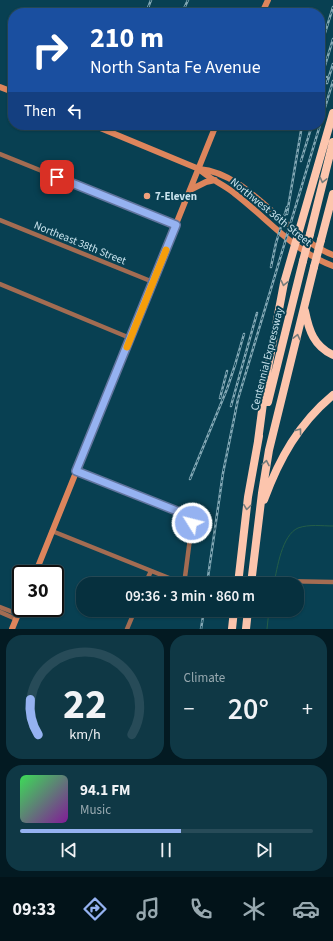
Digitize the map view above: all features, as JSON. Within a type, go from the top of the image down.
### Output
[{"type":"highway","points":[[258,441],[267,373],[284,283],[333,113]]},
{"type":"highway","name":"Centennial Expressway","points":[[239,577],[249,490],[258,441],[333,142]]},
{"type":"highway","points":[[252,577],[269,450],[333,194]]},
{"type":"highway","points":[[304,308],[311,336],[319,346],[333,356]]},
{"type":"highway","points":[[259,516],[273,477],[288,447],[308,419],[333,395]]},
{"type":"highway","points":[[232,629],[233,617]]},
{"type":"highway","points":[[246,629],[247,617]]},
{"type":"main road","points":[[105,130],[199,169]]},
{"type":"main road","points":[[39,565],[214,130]]},
{"type":"main road","name":"Northwest 36th Street","points":[[199,169],[209,170],[237,184],[298,235],[317,249],[333,255]]},
{"type":"main road","name":"Northwest 36th Street","points":[[199,169],[206,176],[215,180],[238,196],[295,246],[311,256],[333,266]]},
{"type":"main road","points":[[190,190],[206,182],[215,180]]},
{"type":"main road","points":[[12,629],[17,617]]},
{"type":"street","points":[[0,154],[176,225]]},
{"type":"street","name":"Northeast 38th Street","points":[[0,220],[153,282]]},
{"type":"street","points":[[0,284],[130,338]]},
{"type":"street","points":[[52,531],[177,581],[182,580],[186,572],[192,523],[191,518],[76,471]]},
{"type":"street","points":[[149,577],[151,571]]},
{"type":"street","points":[[304,581],[333,582]]},
{"type":"street","points":[[0,607],[12,614]]},
{"type":"street","points":[[0,612],[12,616]]},
{"type":"street","points":[[127,629],[132,617]]},
{"type":"waterway","points":[[275,577],[281,553],[288,537],[292,532],[298,528],[307,526],[333,526]]},
{"type":"waterway","points":[[267,629],[268,617]]},
{"type":"railway","points":[[148,8],[151,0]]},
{"type":"railway","points":[[184,8],[188,0]]},
{"type":"railway","points":[[325,33],[333,7]]},
{"type":"railway","points":[[325,65],[333,39]]},
{"type":"railway","points":[[327,83],[333,64]]},
{"type":"railway","points":[[325,83],[327,77]]},
{"type":"railway","points":[[325,107],[333,81]]},
{"type":"railway","points":[[287,214],[301,130]]},
{"type":"railway","points":[[301,161],[310,130]]},
{"type":"railway","points":[[208,577],[223,473],[238,399],[319,130]]},
{"type":"railway","points":[[271,267],[276,243],[287,207]]},
{"type":"railway","points":[[231,406],[257,313]]},
{"type":"railway","points":[[235,365],[244,334]]},
{"type":"railway","points":[[190,479],[227,389],[236,362]]},
{"type":"railway","points":[[220,398],[227,371]]},
{"type":"railway","points":[[201,629],[203,617]]},
{"type":"slow traffic","points":[[127,347],[166,250]]},
{"type":"place","name":"7-Eleven","points":[[147,196]]},
{"type":"route","points":[[57,177],[176,225],[76,471],[187,515],[191,518],[192,523]]}]
